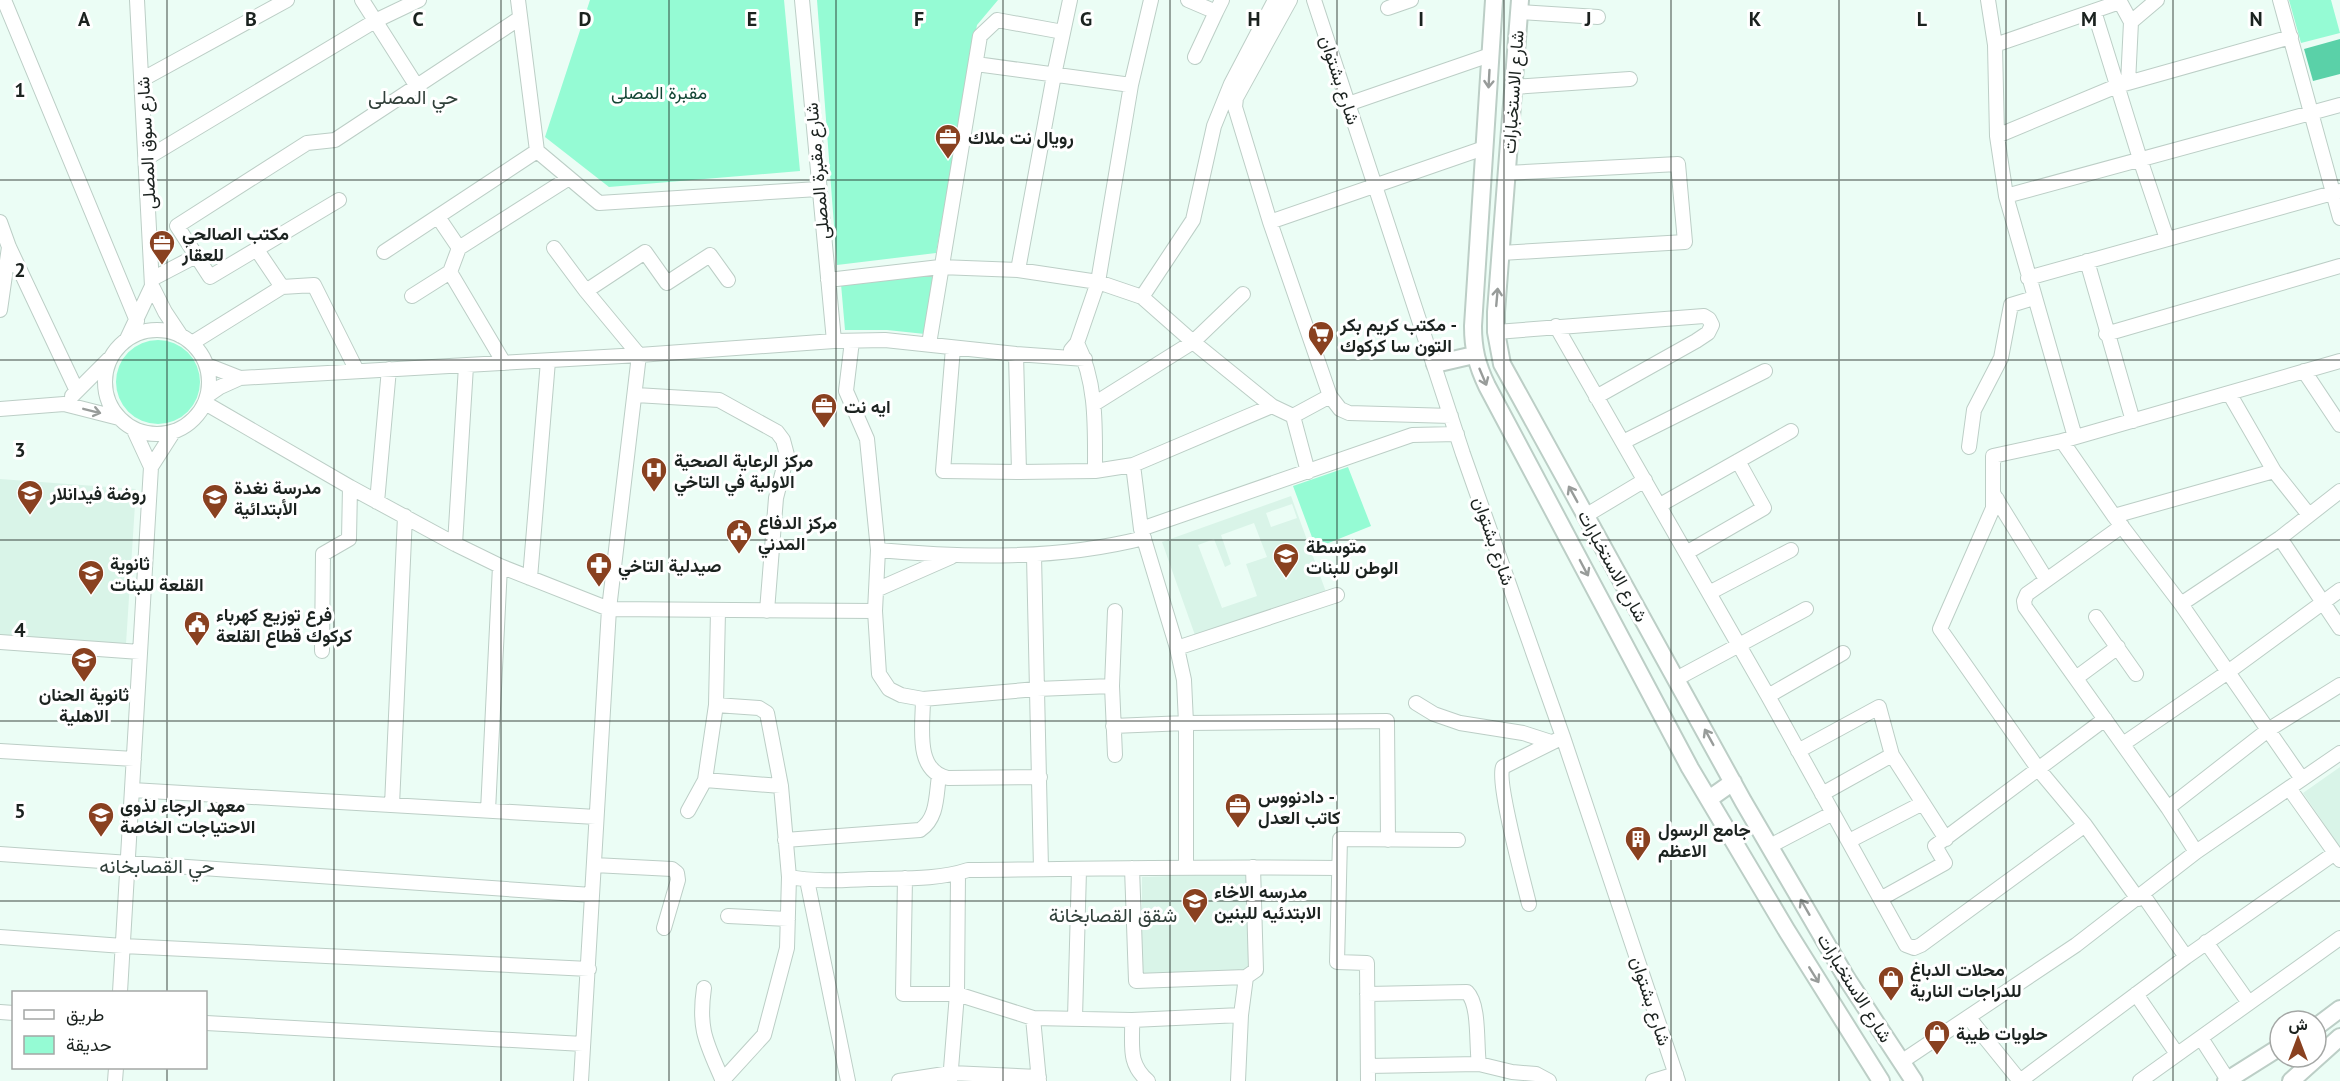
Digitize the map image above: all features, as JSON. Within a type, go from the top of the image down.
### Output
[{"type":"main road","name":"شارع الاستخبارات","points":[[1494,0],[1473,326],[1474,355],[1486,386],[1709,798],[1787,931],[1881,1081]]},
{"type":"main road","name":"شارع الاستخبارات","points":[[1519,6],[1496,332],[1498,351],[1509,378],[1733,782],[1847,979],[1914,1081]]},
{"type":"main road","points":[[1486,124],[1510,126]]},
{"type":"main road","points":[[1434,364],[1474,355]]},
{"type":"main road","points":[[1709,798],[1733,782]]},
{"type":"main road","points":[[2291,1081],[2340,1036]]},
{"type":"main road","points":[[2227,1080],[2268,1054]]},
{"type":"main road","points":[[2246,1081],[2268,1064]]},
{"type":"main road","points":[[2276,1081],[2293,1069]]},
{"type":"street","points":[[4,0],[137,321]]},
{"type":"street","name":"شارع سوق المصلى","points":[[137,0],[143,79],[152,283],[165,312],[187,340]]},
{"type":"street","points":[[143,79],[287,0]]},
{"type":"street","points":[[362,0],[416,85]]},
{"type":"street","points":[[147,158],[375,21],[419,0]]},
{"type":"street","points":[[518,0],[537,151],[599,203],[818,189]]},
{"type":"street","name":"شارع مقبرة المصلى","points":[[802,0],[834,341]]},
{"type":"street","points":[[1018,270],[1070,0]]},
{"type":"street","points":[[1064,357],[1077,343],[1098,282],[1131,85],[1151,0]]},
{"type":"street","points":[[1188,0],[1219,6],[1195,57]]},
{"type":"street","points":[[1142,297],[1193,220],[1214,126],[1231,84],[1275,0]]},
{"type":"street","points":[[1290,0],[1236,98],[1235,107],[1270,222],[1330,396],[1340,409],[1349,413],[1451,416]]},
{"type":"street","name":"شارع بشتوان","points":[[1314,0],[1557,740],[1677,1078]]},
{"type":"street","points":[[1388,8],[1411,0]]},
{"type":"street","points":[[1988,0],[1995,45],[1997,136],[2006,196],[2034,298],[2068,439],[2118,521],[2181,604],[2302,779]]},
{"type":"street","points":[[2131,22],[2157,0]]},
{"type":"street","points":[[2280,0],[2311,113],[2336,192],[2340,218]]},
{"type":"street","points":[[1995,45],[2119,1],[2131,22],[2123,84]]},
{"type":"street","points":[[1519,6],[1598,18]]},
{"type":"street","points":[[2094,11],[2123,84],[2140,159],[2167,239]]},
{"type":"street","points":[[339,200],[210,277],[177,226],[307,143],[335,140],[520,18]]},
{"type":"street","points":[[929,344],[980,36],[997,20],[1063,32]]},
{"type":"street","points":[[1997,136],[2123,84],[2290,37]]},
{"type":"street","points":[[1348,104],[1490,55]]},
{"type":"street","points":[[976,64],[1131,85]]},
{"type":"street","points":[[1514,87],[1630,79]]},
{"type":"street","points":[[2006,196],[2340,105]]},
{"type":"street","points":[[1270,222],[1374,184],[1484,148]]},
{"type":"street","points":[[384,252],[537,151]]},
{"type":"street","points":[[1501,253],[1685,242],[1678,164],[1507,173]]},
{"type":"street","points":[[412,296],[450,272],[459,248],[569,178]]},
{"type":"street","points":[[2028,278],[2336,192]]},
{"type":"street","points":[[438,217],[459,248]]},
{"type":"street","points":[[0,222],[9,247],[77,391]]},
{"type":"street","points":[[0,310],[9,247]]},
{"type":"street","points":[[554,248],[639,356],[609,609],[581,1081]]},
{"type":"street","points":[[256,250],[282,287]]},
{"type":"street","points":[[586,291],[645,252],[668,283],[710,255],[728,280]]},
{"type":"street","points":[[152,283],[196,256]]},
{"type":"street","points":[[2087,261],[2106,334],[2133,421]]},
{"type":"street","points":[[2106,334],[2340,266]]},
{"type":"street","points":[[828,280],[940,267],[1018,270],[1098,282],[1142,297],[1272,406],[1293,416],[1308,472]]},
{"type":"street","points":[[450,272],[504,363]]},
{"type":"street","name":"شارع سوق المصلى","points":[[127,339],[152,283]]},
{"type":"street","points":[[187,340],[282,287],[314,285],[357,371]]},
{"type":"street","points":[[1094,404],[1193,342],[1243,294]]},
{"type":"street","points":[[1969,447],[1974,410],[2001,358],[2011,305],[2034,298]]},
{"type":"street","points":[[1496,332],[1704,316],[1711,322],[1708,333],[1596,397]]},
{"type":"street","points":[[1556,326],[1768,696],[1906,945],[1914,948],[1921,945],[2085,825]]},
{"type":"street","points":[[64,404],[127,339],[145,331],[164,330],[187,340],[207,365],[240,378],[639,356],[834,341],[896,340],[953,348],[1085,359]]},
{"type":"street","points":[[852,341],[846,391],[867,439],[878,550],[875,611],[879,674],[889,688],[901,695],[923,699],[1037,689],[1112,686]]},
{"type":"street","points":[[1077,343],[1085,359],[1094,404],[1095,471]]},
{"type":"street","points":[[953,348],[943,471],[1095,471],[1133,465],[1272,406]]},
{"type":"street","points":[[1016,354],[1019,472]]},
{"type":"street","points":[[111,358],[106,373],[105,389],[110,405],[119,418],[133,428],[153,433],[174,431],[187,425],[197,415],[206,400],[209,381],[207,365]]},
{"type":"street","points":[[530,578],[548,361]]},
{"type":"street","points":[[2186,957],[2085,825],[2039,770],[1940,629],[1994,500],[1994,456],[2068,439],[2340,361]]},
{"type":"street","points":[[455,544],[466,366]]},
{"type":"street","points":[[377,502],[389,369]]},
{"type":"street","points":[[1623,442],[1766,371]]},
{"type":"street","points":[[2304,371],[2340,425]]},
{"type":"street","points":[[206,400],[240,378]]},
{"type":"street","points":[[2229,393],[2274,471],[2309,515]]},
{"type":"street","points":[[636,395],[719,400],[777,432],[783,440],[787,454],[776,498],[767,611]]},
{"type":"street","points":[[1293,416],[1330,396]]},
{"type":"street","points":[[206,400],[350,488],[455,544],[500,566],[609,609],[875,611]]},
{"type":"street","points":[[0,409],[64,404],[119,418]]},
{"type":"street","points":[[120,991],[151,467],[133,428]]},
{"type":"street","points":[[151,467],[174,431]]},
{"type":"street","points":[[1660,505],[1791,431]]},
{"type":"street","points":[[878,550],[952,556],[1034,555],[1124,543],[1143,533],[1412,435],[1457,434]]},
{"type":"street","points":[[1686,553],[1764,508],[1738,461]]},
{"type":"street","points":[[1133,465],[1143,533],[1178,648],[1184,680],[1186,867]]},
{"type":"street","points":[[2196,852],[2168,808],[2025,607],[2024,601],[2027,594],[2118,521],[2274,471]]},
{"type":"street","points":[[1585,516],[1645,480]]},
{"type":"street","points":[[322,651],[323,554],[349,539],[350,488]]},
{"type":"street","points":[[2181,604],[2280,538],[2340,491]]},
{"type":"street","points":[[1994,500],[2046,579]]},
{"type":"street","points":[[392,805],[405,516]]},
{"type":"street","points":[[2280,538],[2340,628]]},
{"type":"street","points":[[1709,593],[1791,550]]},
{"type":"street","points":[[1034,555],[1041,869]]},
{"type":"street","points":[[876,590],[952,556]]},
{"type":"street","points":[[488,811],[500,566]]},
{"type":"street","points":[[2123,744],[2228,672],[2340,590]]},
{"type":"street","points":[[1178,648],[1337,595]]},
{"type":"street","points":[[1676,679],[1806,609]]},
{"type":"street","points":[[688,811],[705,780],[716,705],[718,611]]},
{"type":"street","points":[[1115,611],[1112,686],[1115,755]]},
{"type":"street","points":[[2096,617],[2136,674]]},
{"type":"street","points":[[0,642],[140,652]]},
{"type":"street","points":[[2076,678],[2118,647]]},
{"type":"street","points":[[1768,696],[1843,653]]},
{"type":"street","points":[[2168,808],[2268,730],[2340,685]]},
{"type":"street","points":[[923,699],[922,746],[929,768],[939,776],[948,778],[1040,777]]},
{"type":"street","points":[[1416,703],[1434,714],[1460,723],[1557,740]]},
{"type":"street","points":[[704,988],[700,1013],[705,1040],[722,1080],[764,1035],[787,948],[789,877],[781,786],[767,712],[759,708],[716,705]]},
{"type":"street","points":[[1798,751],[1879,707],[1892,755],[1946,839]]},
{"type":"street","points":[[1881,898],[1945,863],[1935,846],[2105,719]]},
{"type":"street","points":[[1113,726],[1387,721],[1388,840]]},
{"type":"street","points":[[1529,904],[1503,791],[1501,771],[1503,767],[1557,740]]},
{"type":"street","points":[[0,751],[134,759]]},
{"type":"street","points":[[1901,1062],[2076,945],[2196,852],[2340,753]]},
{"type":"street","points":[[1822,794],[1892,755]]},
{"type":"street","points":[[785,840],[920,830],[928,824],[933,815],[939,776]]},
{"type":"street","points":[[705,780],[781,786]]},
{"type":"street","points":[[1969,1018],[2020,1081],[2206,942],[2337,856],[2289,788]]},
{"type":"street","points":[[132,790],[596,817]]},
{"type":"street","points":[[1849,841],[1923,803]]},
{"type":"street","points":[[1770,846],[1833,813]]},
{"type":"street","points":[[1368,1081],[1367,963],[1337,962],[1340,839],[1458,840]]},
{"type":"street","points":[[0,854],[128,861],[592,895]]},
{"type":"street","points":[[594,865],[672,869],[677,873],[678,879],[664,928]]},
{"type":"street","points":[[789,877],[807,880],[905,878],[957,874],[968,870],[1186,867],[1340,868]]},
{"type":"street","points":[[1132,868],[1136,981],[1246,977],[1256,970],[1253,867]]},
{"type":"street","points":[[1075,1018],[1079,870]]},
{"type":"street","points":[[950,1077],[957,994],[957,874]]},
{"type":"street","points":[[905,878],[903,994],[957,994],[1033,1018],[1132,1020],[1241,1015]]},
{"type":"street","points":[[807,880],[848,1081]]},
{"type":"street","points":[[728,916],[788,919]]},
{"type":"street","points":[[0,937],[589,969]]},
{"type":"street","points":[[2140,1081],[2340,938]]},
{"type":"street","points":[[2206,942],[2249,1003]]},
{"type":"street","points":[[1238,1081],[1241,1015],[1246,977]]},
{"type":"street","points":[[1367,994],[1469,993],[1475,1009],[1479,1064]]},
{"type":"street","points":[[2136,994],[2177,1054]]},
{"type":"street","points":[[899,1081],[950,1077],[1039,1079],[1033,1018]]},
{"type":"street","points":[[1132,1020],[1133,1065],[1137,1072],[1148,1081]]},
{"type":"street","points":[[207,1023],[583,1044]]},
{"type":"street","points":[[2201,1038],[2227,1080]]},
{"type":"street","points":[[1368,1066],[1479,1064],[1512,1072],[1536,1074],[1549,1081]]},
{"type":"street","points":[[1653,1081],[1677,1078]]},
{"type":"shaded area","points":[[2340,39],[2340,74],[2313,81],[2304,49]]},
{"type":"shaded area","points":[[0,479],[136,489],[126,644],[0,635]]},
{"type":"shaded area","name":"متوسطة الوطن للبنات","points":[[1291,496],[1326,592],[1196,638],[1162,542]],"holes":[[[1292,504],[1297,518],[1271,527],[1266,513]],[[1254,523],[1267,557],[1246,564],[1257,596],[1222,608],[1198,545],[1214,539],[1225,567],[1231,564],[1221,535]]]},
{"type":"shaded area","points":[[2340,767],[2340,847],[2303,793]]},
{"type":"shaded area","name":"مدرسه الاخاء الابتدئيه للبنين","points":[[1248,873],[1249,970],[1142,974],[1142,877]]},
{"type":"green space","name":"مقبرة المصلى","points":[[590,0],[784,0],[800,171],[609,187],[545,137]]},
{"type":"green space","points":[[817,0],[998,0],[977,25],[936,253],[837,265]]},
{"type":"green space","points":[[2289,0],[2331,0],[2340,33],[2301,43]]},
{"type":"green space","points":[[934,272],[925,334],[887,330],[845,330],[841,284]]},
{"type":"green space","points":[[158,340],[181,347],[193,359],[200,382],[193,405],[181,417],[158,424],[135,417],[123,405],[116,382],[123,359],[135,347]]},
{"type":"green space","points":[[1348,467],[1371,526],[1316,548],[1293,486]]},
{"type":"place","name":"رويال نت ملاك","points":[[948,160]]},
{"type":"place","name":"مكتب الصالحي للعقار","points":[[162,266]]},
{"type":"place","name":"مكتب كريم بكر - التون سا كركوك","points":[[1321,357]]},
{"type":"place","name":"ايه نت","points":[[824,429]]},
{"type":"place","name":"مركز الرعاية الصحية الاولية في التاخي","points":[[654,493]]},
{"type":"place","name":"روضة فيدانلار","points":[[30,516]]},
{"type":"place","name":"مدرسة نغدة الأبتدائية","points":[[215,520]]},
{"type":"place","name":"مركز الدفاع المدني","points":[[739,555]]},
{"type":"place","name":"متوسطة الوطن للبنات","points":[[1286,579]]},
{"type":"place","name":"صيدلية التاخي","points":[[599,588]]},
{"type":"place","name":"ثانوية القلعة للبنات","points":[[91,596]]},
{"type":"place","name":"فرع توزيع كهرباء كركوك قطاع القلعة","points":[[197,647]]},
{"type":"place","name":"ثانوية الحنان الاهلية","points":[[84,683]]},
{"type":"place","name":"دادنووس - کاتب العدل","points":[[1238,829]]},
{"type":"place","name":"معهد الرجاء لذوي الاحتياجات الخاصة","points":[[101,838]]},
{"type":"place","name":"جامع الرسول الاعظم","points":[[1638,862]]},
{"type":"place","name":"مدرسه الاخاء الابتدئيه للبنين","points":[[1195,924]]},
{"type":"place","name":"محلات الدباغ للدراجات النارية","points":[[1891,1002]]},
{"type":"place","name":"حلويات طيبة","points":[[1937,1056]]},
{"type":"district","name":"حي المصلى","points":[[413,97]]},
{"type":"district","name":"حي القصابخانه","points":[[157,866]]},
{"type":"district","name":"شقق القصابخانة","points":[[1113,915]]}]
